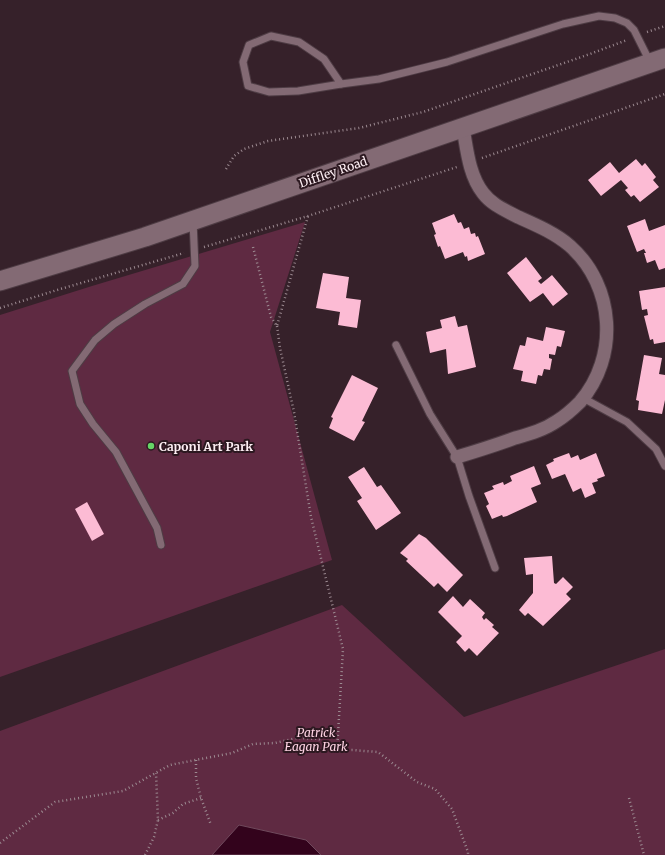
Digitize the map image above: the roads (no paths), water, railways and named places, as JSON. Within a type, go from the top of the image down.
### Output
[{"type":"main road","name":"Diffley Road","points":[[0,281],[193,221],[658,60]]},
{"type":"street","points":[[458,458],[540,430],[568,413],[583,398],[596,377],[606,349],[607,331],[607,316],[599,286],[582,258],[559,238],[503,209],[484,195],[472,174],[463,128]]},
{"type":"lane","points":[[341,84],[324,59],[299,42],[271,36],[249,45],[243,62],[248,86],[269,92],[298,91],[379,79],[447,62],[563,24],[599,16],[615,18],[627,24],[634,30],[658,60]]},
{"type":"lane","points":[[161,545],[157,528],[116,452],[93,424],[80,404],[72,370],[95,340],[114,324],[145,304],[183,284],[195,266],[193,221]]},
{"type":"lane","points":[[396,345],[430,414],[458,458],[469,496],[495,568]]},
{"type":"lane","points":[[583,398],[627,422],[656,449],[665,466]]},
{"type":"place","name":"Caponi Art Park","points":[[151,446]]},
{"type":"park label","name":"Patrick Eagan Park","points":[[316,739]]}]
